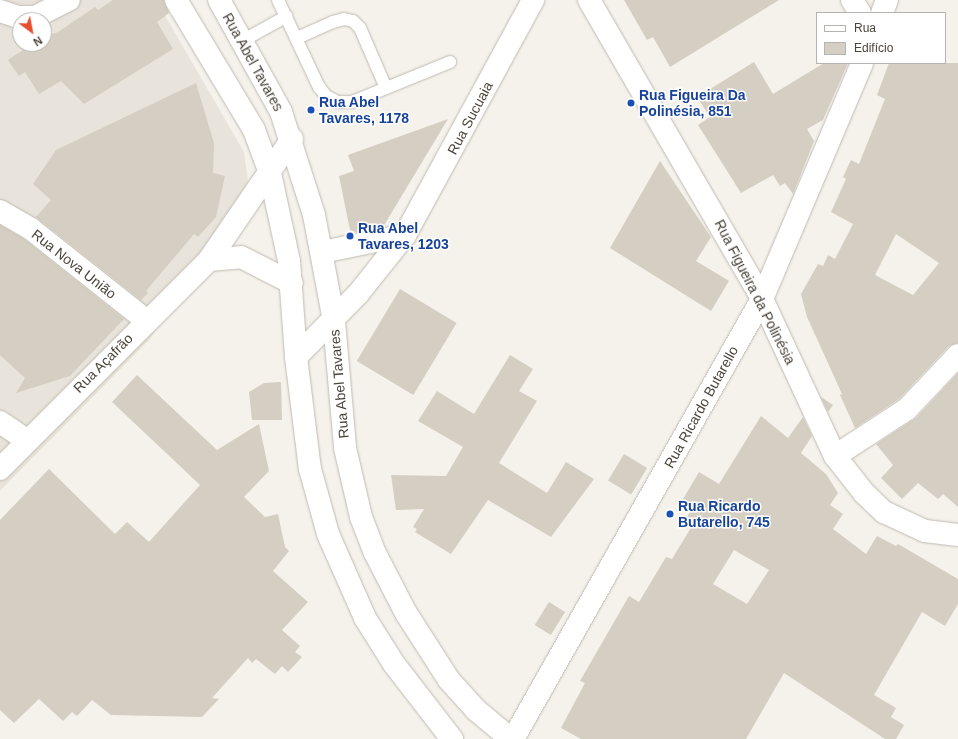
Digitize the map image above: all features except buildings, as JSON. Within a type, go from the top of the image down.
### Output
[{"type":"street","points":[[0,11],[18,17],[35,17],[69,0]]},
{"type":"street","points":[[176,0],[254,130],[270,173],[292,283],[296,357],[310,470],[319,506],[334,548],[365,618],[394,664],[452,739]]},
{"type":"street","name":"Rua Abel Tavares","points":[[219,0],[271,91],[292,139],[322,252],[334,321],[345,448],[361,517],[375,553],[410,620],[449,680],[476,710],[512,739]]},
{"type":"street","name":"Rua Sucuaia","points":[[296,357],[334,321],[381,267],[404,235],[533,0]]},
{"type":"street","name":"Rua Figueira da Polinésia","points":[[589,0],[717,218],[762,299],[835,456],[864,493],[884,512],[925,531],[958,535]]},
{"type":"street","points":[[852,0],[859,12]]},
{"type":"street","points":[[882,12],[887,0]]},
{"type":"street","name":"Rua Ricardo Butarello","points":[[512,739],[762,299],[862,64]]},
{"type":"street","name":"Rua Açafrão","points":[[0,469],[146,320],[209,260],[292,139]]},
{"type":"street","name":"Rua Nova União","points":[[0,211],[31,229],[146,320]]},
{"type":"street","points":[[322,252],[404,235]]},
{"type":"street","points":[[209,260],[241,258],[292,283]]},
{"type":"street","points":[[835,456],[907,409],[958,355]]},
{"type":"street","points":[[0,422],[27,440]]},
{"type":"lane","points":[[278,0],[287,16],[319,87],[326,96],[338,102],[352,102],[450,62]]},
{"type":"lane","points":[[242,41],[287,16]]},
{"type":"lane","points":[[297,38],[333,22],[344,19],[353,20],[360,28],[386,88]]},
{"type":"shaded area","points":[[0,0],[156,0],[244,152],[248,182],[150,339],[0,491]]},
{"type":"place","name":"Rua Figueira Da Polinésia, 851","points":[[631,103]]},
{"type":"place","name":"Rua Abel Tavares, 1178","points":[[311,110]]},
{"type":"place","name":"Rua Abel Tavares, 1203","points":[[350,236]]},
{"type":"place","name":"Rua Ricardo Butarello, 745","points":[[670,514]]}]
